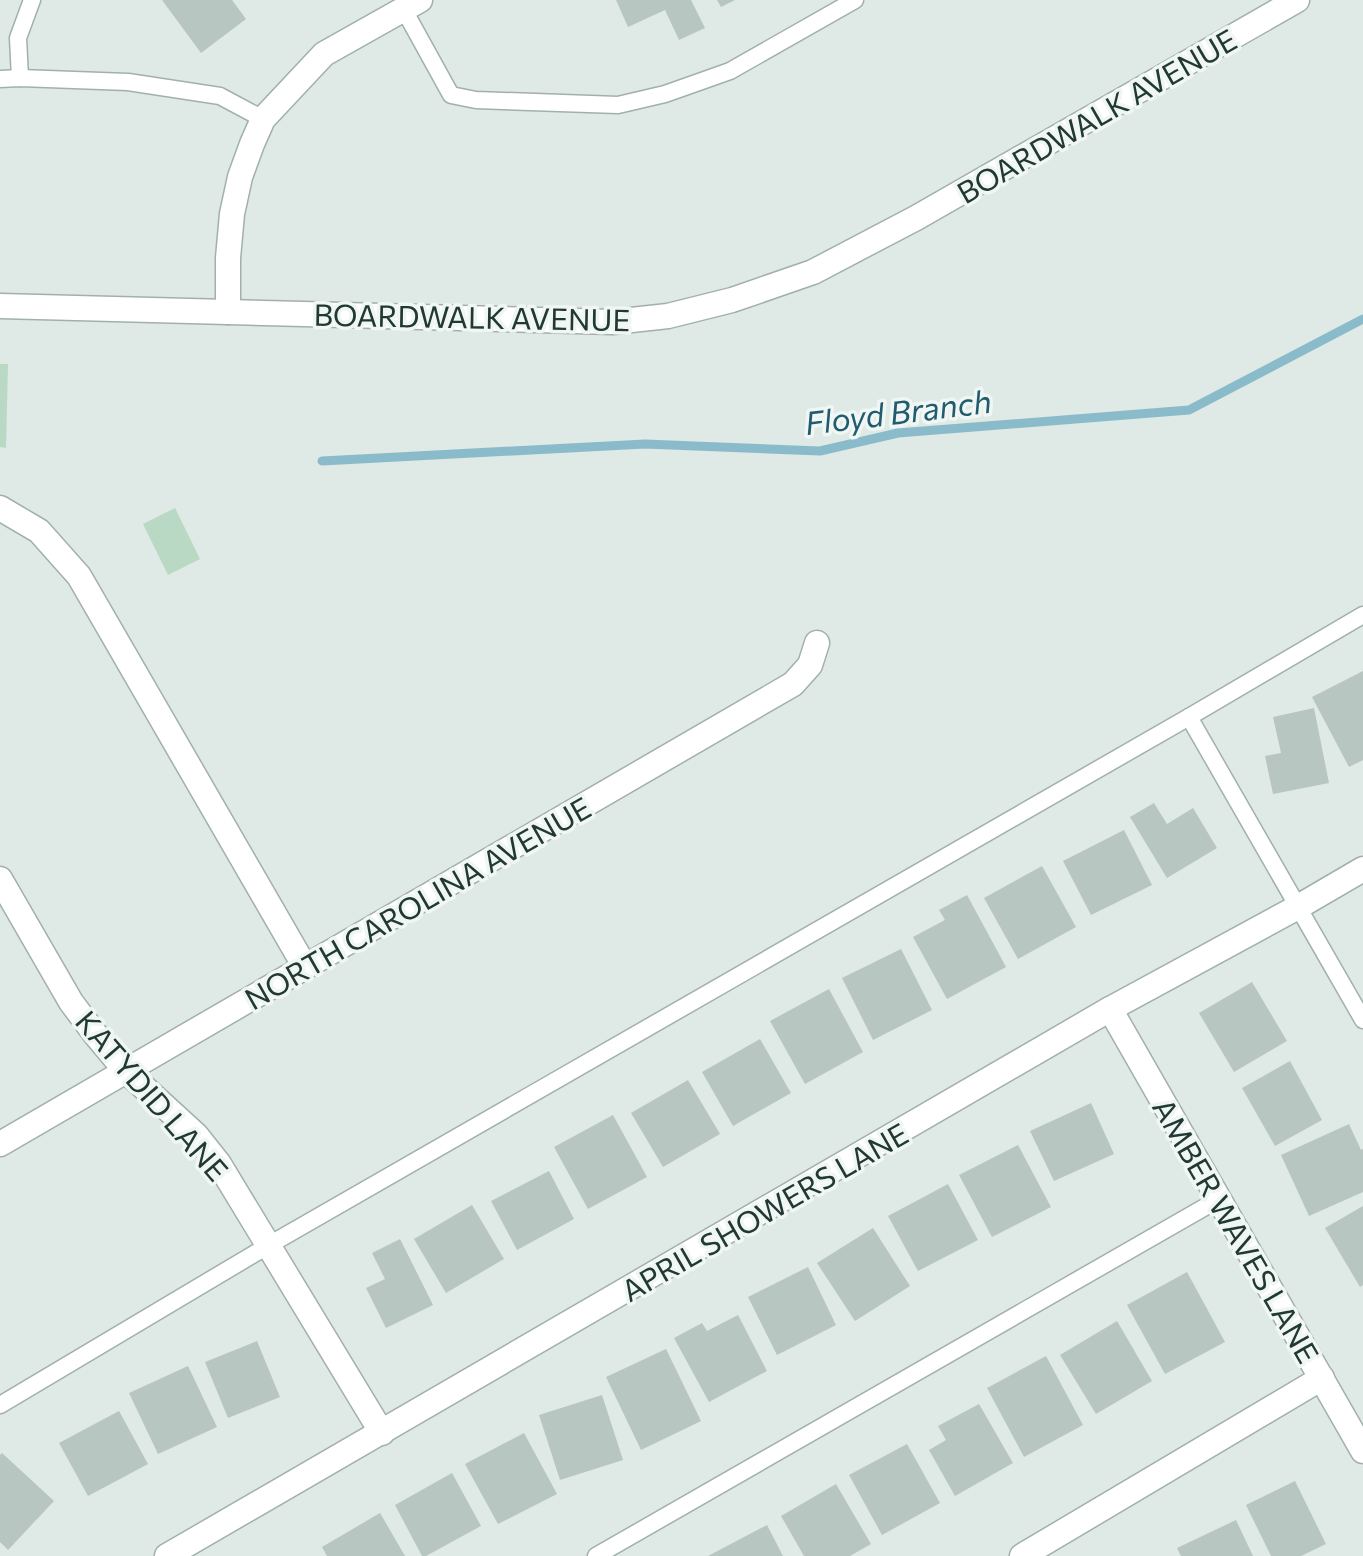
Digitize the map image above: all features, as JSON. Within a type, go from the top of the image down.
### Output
[{"type":"street","name":"BOARDWALK AVENUE","points":[[0,306],[613,322],[668,316],[732,300],[813,272],[916,218],[1297,0]]},
{"type":"street","points":[[228,312],[232,214],[240,177],[263,119],[324,54],[412,4]]},
{"type":"street","points":[[0,508],[39,531],[79,576],[305,967]]},
{"type":"street","name":"NORTH CAROLINA AVENUE","points":[[0,1144],[793,684],[810,665],[817,643]]},
{"type":"street","name":"APRIL SHOWERS LANE","points":[[167,1556],[1110,1009],[1363,869]]},
{"type":"street","name":"KATYDID LANE","points":[[2,888],[71,1002],[95,1034],[126,1071],[196,1135],[219,1164],[382,1433]]},
{"type":"street","name":"AMBER WAVES LANE","points":[[1110,1009],[1363,1451]]},
{"type":"street","points":[[1022,1556],[1322,1378]]},
{"type":"lane","points":[[20,78],[18,38],[32,0]]},
{"type":"lane","points":[[412,4],[451,95],[476,100],[618,105],[665,94],[730,71],[855,0]]},
{"type":"lane","points":[[0,79],[128,82],[220,96],[263,119]]},
{"type":"lane","points":[[0,1405],[269,1245],[1363,615]]},
{"type":"lane","points":[[1189,717],[1363,1020]]},
{"type":"lane","points":[[596,1556],[1219,1199]]},
{"type":"green space","points":[[0,364],[8,364],[6,448],[0,447]]},
{"type":"green space","points":[[175,508],[200,559],[168,575],[143,524]]},
{"type":"building","points":[[162,0],[232,0],[246,19],[201,53]]},
{"type":"building","points":[[616,0],[691,0],[705,28],[679,40],[665,10],[628,27]]},
{"type":"building","points":[[717,0],[735,0],[721,7]]},
{"type":"building","points":[[1363,671],[1363,760],[1349,767],[1312,697]]},
{"type":"building","points":[[1314,708],[1329,783],[1273,794],[1265,756],[1281,753],[1273,717]]},
{"type":"building","points":[[1154,803],[1167,824],[1193,808],[1217,848],[1167,878],[1130,817]]},
{"type":"building","points":[[1124,830],[1152,885],[1091,915],[1063,861]]},
{"type":"building","points":[[1042,866],[1076,927],[1018,959],[984,898]]},
{"type":"building","points":[[967,895],[1006,967],[947,999],[913,937],[945,920],[939,910]]},
{"type":"building","points":[[901,949],[932,1010],[873,1040],[842,978]]},
{"type":"building","points":[[1252,982],[1287,1041],[1234,1072],[1199,1013]]},
{"type":"building","points":[[829,989],[863,1052],[805,1084],[770,1021]]},
{"type":"building","points":[[760,1039],[791,1093],[733,1126],[702,1072]]},
{"type":"building","points":[[1290,1061],[1322,1120],[1275,1146],[1242,1088]]},
{"type":"building","points":[[688,1080],[720,1134],[663,1167],[631,1113]]},
{"type":"building","points":[[1091,1103],[1114,1154],[1054,1181],[1030,1131]]},
{"type":"building","points":[[613,1115],[647,1177],[588,1209],[554,1147]]},
{"type":"building","points":[[1349,1124],[1363,1149],[1363,1192],[1309,1216],[1281,1155]]},
{"type":"building","points":[[1018,1145],[1051,1207],[992,1237],[959,1175]]},
{"type":"building","points":[[549,1171],[574,1219],[517,1250],[491,1201]]},
{"type":"building","points":[[948,1184],[978,1240],[918,1271],[888,1216]]},
{"type":"building","points":[[472,1205],[504,1259],[446,1293],[414,1239]]},
{"type":"building","points":[[1363,1206],[1363,1285],[1360,1287],[1325,1228]]},
{"type":"building","points":[[873,1228],[910,1286],[855,1321],[817,1263]]},
{"type":"building","points":[[400,1239],[433,1305],[386,1328],[366,1288],[385,1279],[372,1253]]},
{"type":"building","points":[[808,1267],[836,1325],[777,1355],[748,1297]]},
{"type":"building","points":[[1187,1272],[1225,1342],[1165,1374],[1127,1305]]},
{"type":"building","points":[[738,1315],[767,1371],[709,1402],[674,1338],[702,1323],[707,1331]]},
{"type":"building","points":[[1117,1321],[1152,1381],[1096,1414],[1060,1355]]},
{"type":"building","points":[[257,1341],[280,1397],[228,1418],[205,1362]]},
{"type":"building","points":[[666,1349],[701,1421],[641,1450],[606,1377]]},
{"type":"building","points":[[1046,1356],[1083,1425],[1024,1457],[987,1388]]},
{"type":"building","points":[[188,1366],[217,1427],[158,1454],[129,1393]]},
{"type":"building","points":[[602,1395],[623,1460],[560,1480],[539,1415]]},
{"type":"building","points":[[979,1404],[1013,1463],[955,1496],[929,1450],[946,1440],[938,1426]]},
{"type":"building","points":[[119,1411],[148,1464],[88,1496],[59,1443]]},
{"type":"building","points":[[524,1433],[557,1494],[498,1524],[465,1464]]},
{"type":"building","points":[[907,1444],[940,1503],[882,1535],[849,1475]]},
{"type":"building","points":[[2,1453],[54,1501],[8,1550],[0,1542]]},
{"type":"building","points":[[452,1473],[481,1526],[422,1556],[395,1505]]},
{"type":"building","points":[[1295,1481],[1326,1544],[1301,1556],[1271,1556],[1246,1505]]},
{"type":"building","points":[[836,1484],[871,1544],[850,1556],[804,1556],[781,1516]]},
{"type":"building","points":[[380,1513],[405,1556],[327,1556],[322,1547]]},
{"type":"building","points":[[1236,1520],[1253,1556],[1181,1556],[1177,1548]]},
{"type":"building","points":[[767,1525],[783,1556],[708,1556]]},
{"type":"waterway","name":"Floyd Branch","points":[[322,461],[645,444],[820,451],[898,433],[1189,410],[1363,319]]}]
